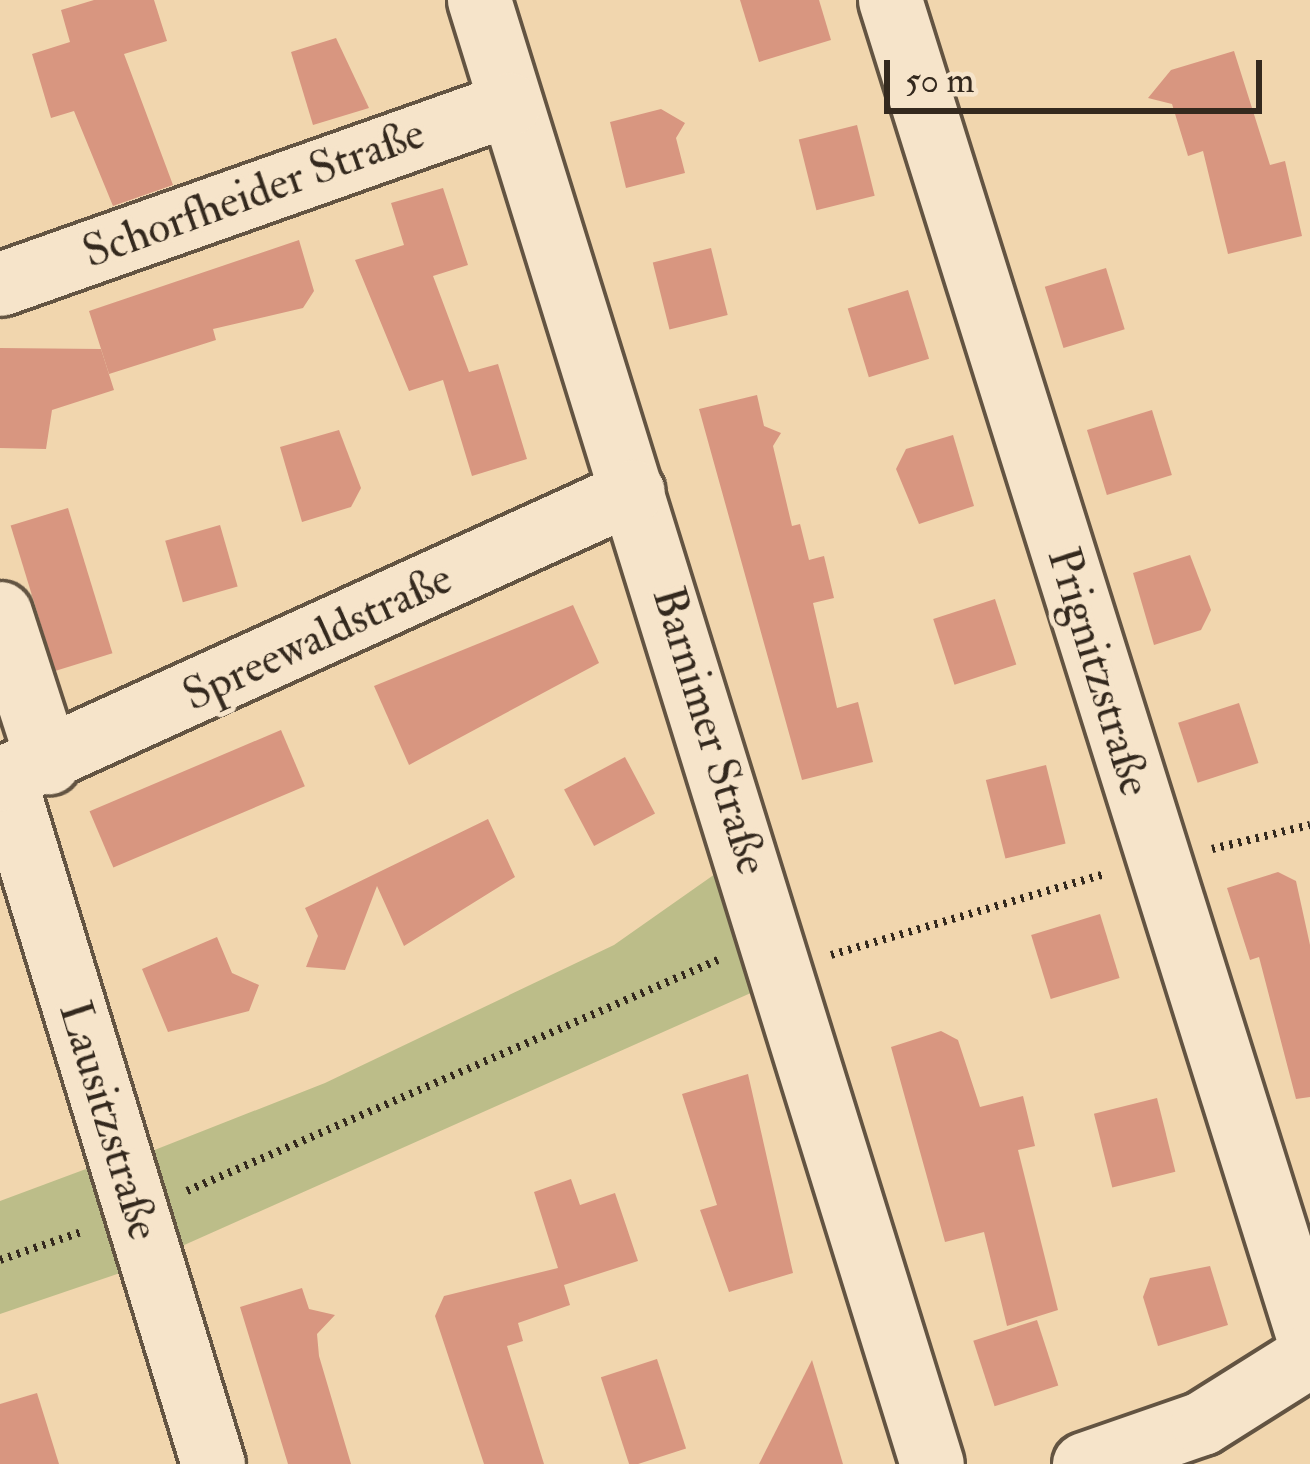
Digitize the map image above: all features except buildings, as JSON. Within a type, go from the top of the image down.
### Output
[{"type":"street","name":"Barnimer Straße","points":[[479,0],[778,953],[932,1464]]},
{"type":"street","name":"Prignitzstraße","points":[[890,0],[1310,1343]]},
{"type":"street","name":"Schorfheider Straße","points":[[0,284],[508,104]]},
{"type":"street","name":"Spreewaldstraße","points":[[17,773],[634,491]]},
{"type":"street","name":"Lausitzstraße","points":[[0,613],[17,773],[136,1213],[213,1464]]},
{"type":"street","points":[[1084,1464],[1202,1423],[1310,1355]]},
{"type":"path","points":[[0,1260],[136,1213],[778,953],[1310,825]]},
{"type":"green space","points":[[725,867],[762,988],[182,1246],[152,1151],[325,1083],[614,945]]},
{"type":"green space","points":[[94,1166],[126,1271],[0,1314],[0,1201]]}]
